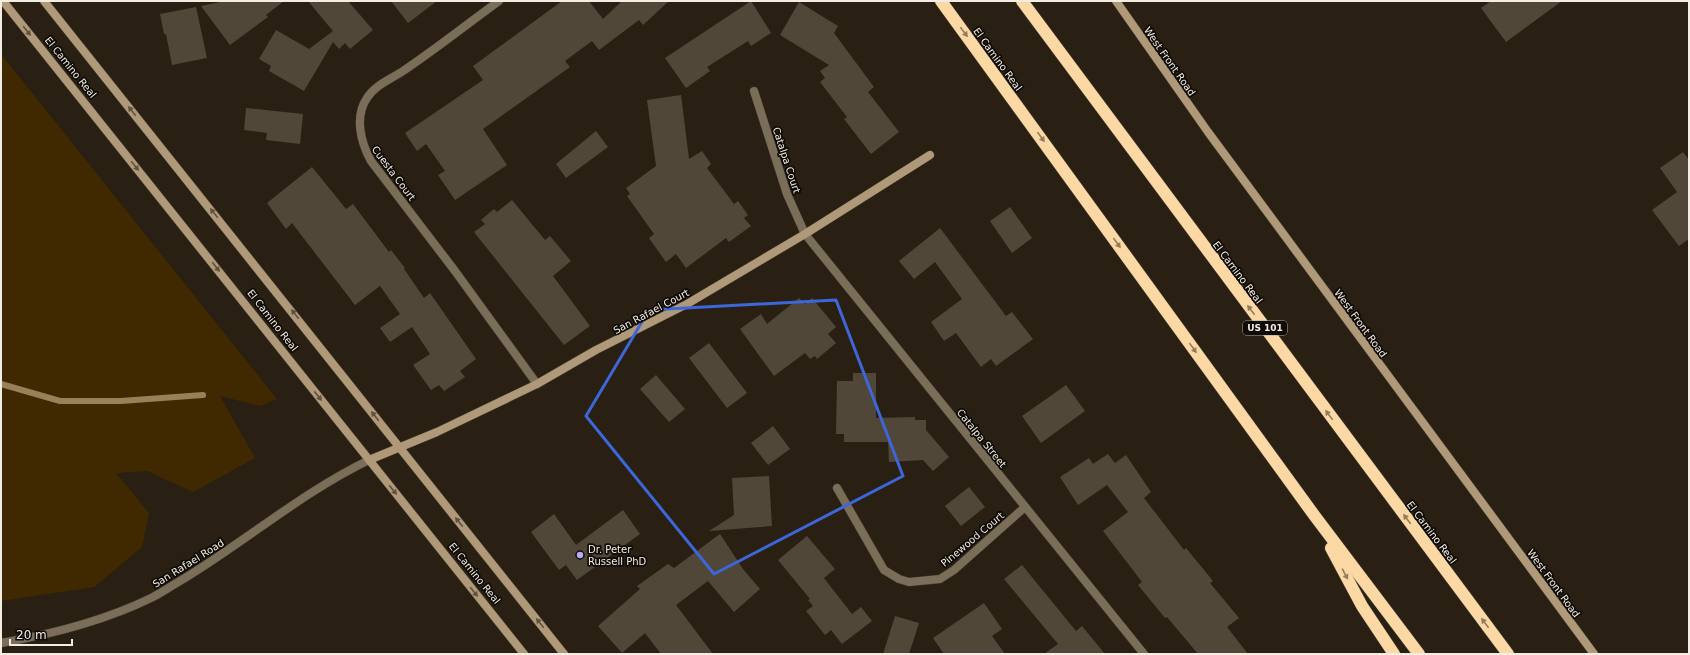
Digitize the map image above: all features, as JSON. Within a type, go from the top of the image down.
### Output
[{"type":"highway","name":"El Camino Real","points":[[941,1],[1314,515],[1419,654]]},
{"type":"highway","name":"El Camino Real","points":[[1022,1],[1508,654]]},
{"type":"highway","points":[[1314,515],[1362,606],[1394,654]]},
{"type":"main road","name":"El Camino Real","points":[[3,1],[524,654]]},
{"type":"main road","name":"El Camino Real","points":[[44,1],[564,654]]},
{"type":"main road","name":"West Front Road","points":[[1119,2],[1208,132],[1594,654]]},
{"type":"main road","name":"San Rafael Court","points":[[369,460],[438,432],[537,384],[596,350],[687,304],[804,234],[930,155]]},
{"type":"street","name":"Cuesta Court","points":[[499,1],[403,71],[374,89],[366,98],[361,110],[360,129],[364,148],[371,161],[455,270],[537,384]]},
{"type":"street","name":"Catalpa Court","points":[[754,91],[787,194],[804,234]]},
{"type":"street","name":"Catalpa Street","points":[[804,234],[1144,654]]},
{"type":"street","name":"San Rafael Road","points":[[1,644],[38,637],[96,621],[152,598],[204,566],[338,475],[369,460]]},
{"type":"street","name":"Pinewood Court","points":[[836,488],[884,570],[893,576],[909,582],[940,579],[954,570],[1025,507]]},
{"type":"highlighted area","points":[[836,300],[903,476],[714,574],[586,416],[649,310]]},
{"type":"shaded area","points":[[1,54],[277,399],[260,406],[220,396],[255,458],[193,492],[147,471],[116,473],[149,513],[142,547],[94,587],[1,601]]},
{"type":"building","points":[[225,1],[284,1],[266,15],[268,17],[230,45],[201,6]]},
{"type":"building","points":[[308,1],[348,1],[373,30],[350,49],[345,43],[339,49],[333,42],[304,91],[269,71],[271,66],[259,59],[276,30],[309,49],[333,31]]},
{"type":"building","points":[[391,1],[437,1],[408,23]]},
{"type":"building","points":[[562,1],[589,1],[603,19],[622,1],[669,1],[643,25],[639,20],[599,50],[592,41],[565,61],[570,67],[483,129],[507,165],[455,200],[438,175],[445,171],[426,144],[417,151],[405,133],[483,80],[473,66]]},
{"type":"building","points":[[751,1],[771,33],[751,46],[748,41],[707,67],[710,71],[686,88],[665,58]]},
{"type":"building","points":[[1491,1],[1562,1],[1506,42],[1481,8]]},
{"type":"building","points":[[799,2],[838,26],[834,33],[874,87],[868,92],[899,132],[871,154],[844,119],[847,117],[820,82],[825,78],[820,71],[829,65],[780,35]]},
{"type":"building","points":[[196,7],[207,58],[172,65],[166,34],[164,34],[160,14]]},
{"type":"building","points":[[681,95],[689,159],[702,151],[711,164],[707,168],[734,204],[738,201],[748,215],[744,218],[751,226],[729,242],[726,238],[686,268],[676,254],[666,262],[649,238],[654,234],[627,196],[630,194],[626,188],[656,166],[647,100]]},
{"type":"building","points":[[246,108],[303,114],[300,144],[266,140],[267,133],[244,130]]},
{"type":"building","points":[[596,131],[608,147],[566,178],[556,164]]},
{"type":"building","points":[[1683,152],[1689,160],[1689,239],[1679,246],[1652,210],[1677,192],[1660,168]]},
{"type":"building","points":[[312,167],[346,209],[353,204],[389,252],[391,250],[405,268],[404,269],[424,298],[430,293],[476,359],[460,371],[465,377],[444,391],[439,385],[431,390],[413,365],[430,354],[412,327],[390,342],[380,328],[400,314],[380,286],[355,305],[292,223],[286,229],[267,203]]},
{"type":"building","points":[[512,200],[545,240],[550,236],[571,261],[553,276],[590,326],[564,345],[474,232],[485,224],[481,220],[494,209],[497,212]]},
{"type":"building","points":[[1010,207],[1032,238],[1012,253],[990,221]]},
{"type":"building","points":[[940,228],[1006,316],[1012,312],[1033,339],[996,366],[991,359],[981,367],[956,333],[944,341],[931,322],[962,299],[935,262],[914,279],[899,261]]},
{"type":"building","points":[[799,298],[805,304],[812,298],[836,327],[828,334],[836,343],[817,359],[815,356],[810,359],[805,353],[774,376],[740,329],[761,314],[767,324]]},
{"type":"building","points":[[709,343],[747,393],[727,408],[689,358]]},
{"type":"building","points":[[853,373],[876,373],[876,418],[915,417],[915,420],[926,420],[926,430],[949,457],[933,471],[923,460],[889,462],[888,442],[844,442],[844,434],[836,434],[837,381],[853,381]]},
{"type":"building","points":[[656,375],[685,409],[669,422],[640,389]]},
{"type":"building","points":[[1066,385],[1085,411],[1041,443],[1022,416]]},
{"type":"building","points":[[773,426],[790,449],[768,465],[751,443]]},
{"type":"building","points":[[1108,454],[1115,463],[1126,455],[1151,492],[1144,498],[1184,550],[1186,548],[1213,581],[1210,583],[1239,618],[1227,627],[1248,654],[1198,654],[1167,617],[1165,618],[1138,585],[1142,582],[1103,531],[1128,512],[1107,485],[1078,505],[1060,477],[1089,458],[1093,464]]},
{"type":"building","points":[[769,476],[772,526],[709,531],[734,515],[732,478]]},
{"type":"building","points":[[969,487],[985,507],[961,526],[945,506]]},
{"type":"building","name":"Dr. Peter Russell PhD","points":[[623,510],[640,534],[577,580],[566,565],[559,570],[531,532],[554,514],[576,545]]},
{"type":"building","points":[[720,534],[743,569],[760,589],[734,612],[708,581],[676,605],[713,654],[661,654],[645,633],[622,653],[598,626],[640,589],[637,586],[668,564],[674,568]]},
{"type":"building","points":[[807,536],[835,569],[824,578],[852,614],[861,607],[872,621],[842,644],[831,630],[825,635],[806,611],[813,606],[808,600],[810,599],[778,560]]},
{"type":"building","points":[[1022,565],[1076,631],[1082,626],[1105,654],[1044,654],[1058,644],[1004,579]]},
{"type":"building","points":[[984,603],[1002,629],[992,636],[1005,654],[944,654],[933,638]]},
{"type":"building","points":[[895,616],[919,623],[909,654],[883,654]]},
{"type":"waterway","points":[[1,384],[60,401],[121,401],[203,395]]},
{"type":"place","name":"Dr. Peter Russell PhD","points":[[580,555]]}]
